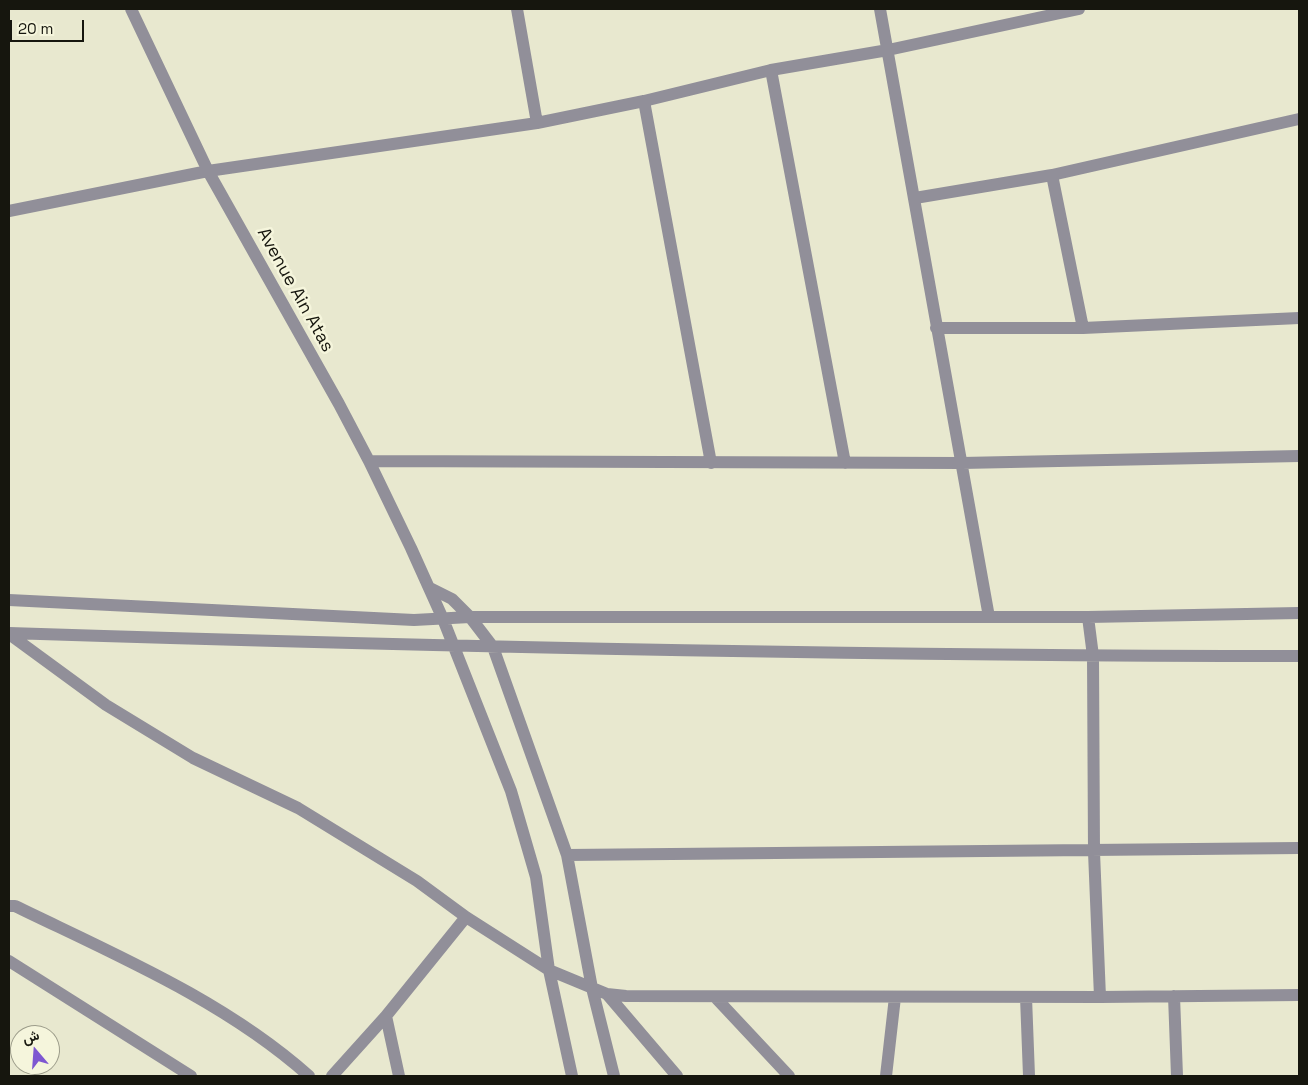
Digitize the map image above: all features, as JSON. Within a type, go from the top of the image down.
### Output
[{"type":"street","name":"Avenue Ain Atas","points":[[131,9],[208,171],[369,461],[443,619],[514,800],[536,877],[549,970],[572,1076]]},
{"type":"street","points":[[517,9],[537,124]]},
{"type":"street","points":[[880,9],[989,617]]},
{"type":"street","points":[[9,211],[208,171],[537,124],[644,101],[770,70],[888,50],[1079,9]]},
{"type":"street","points":[[770,70],[845,463]]},
{"type":"street","points":[[644,101],[711,463]]},
{"type":"street","points":[[915,198],[1052,175],[1299,119]]},
{"type":"street","points":[[1052,175],[1083,328]]},
{"type":"street","points":[[936,328],[1083,328],[1299,318]]},
{"type":"street","points":[[369,461],[962,463],[1299,456]]},
{"type":"street","points":[[430,588],[452,599],[470,617],[492,648],[567,855],[592,988],[614,1076]]},
{"type":"street","points":[[9,600],[414,620],[470,617],[1088,617],[1299,613]]},
{"type":"street","points":[[1088,617],[1093,656],[1094,852],[1100,997]]},
{"type":"street","points":[[9,634],[492,648],[1093,656],[1299,656]]},
{"type":"street","points":[[9,634],[106,705],[193,758],[298,808],[417,881],[466,917],[549,970],[607,994],[895,997],[1299,995]]},
{"type":"street","points":[[567,855],[1094,852],[1299,848]]},
{"type":"street","points":[[9,906],[14,906],[100,948],[232,1019],[260,1036],[309,1076]]},
{"type":"street","points":[[332,1076],[386,1016],[466,917]]},
{"type":"street","points":[[9,961],[191,1076]]},
{"type":"street","points":[[607,994],[677,1076]]},
{"type":"street","points":[[715,996],[789,1076]]},
{"type":"street","points":[[1174,996],[1177,1076]]},
{"type":"street","points":[[886,1076],[895,997]]},
{"type":"street","points":[[1026,997],[1029,1076]]},
{"type":"street","points":[[386,1016],[399,1076]]}]
